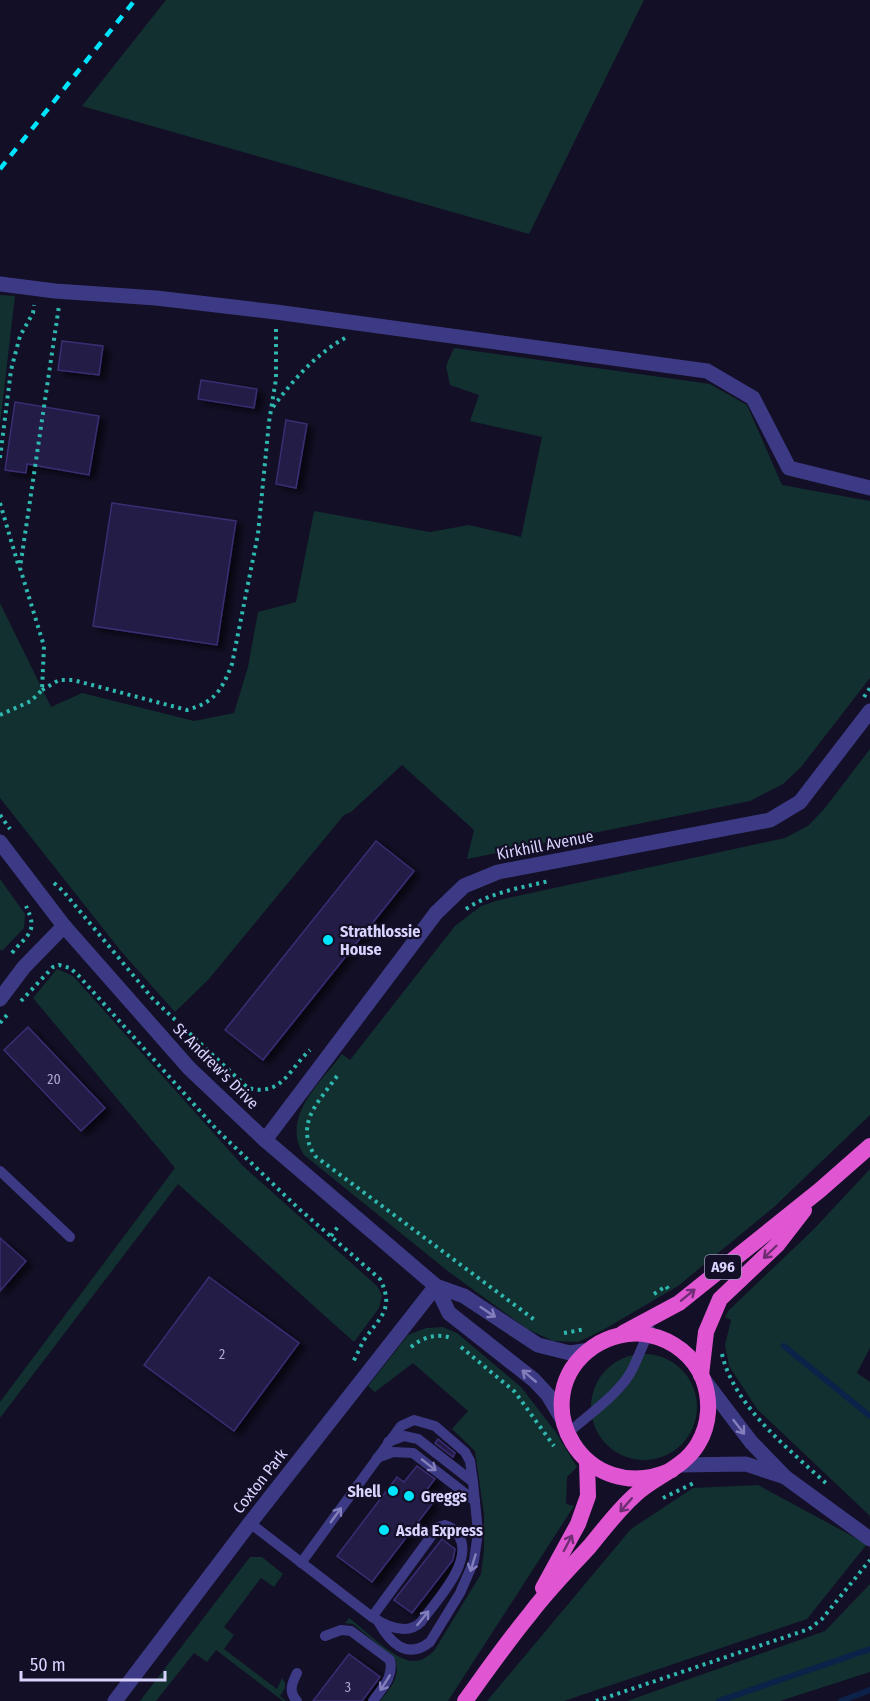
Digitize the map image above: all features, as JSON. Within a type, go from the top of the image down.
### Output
[{"type":"highway","name":"A96","points":[[566,1428],[563,1399],[569,1377],[581,1358],[599,1343],[620,1335],[679,1303],[820,1190],[870,1146]]},
{"type":"highway","name":"A96","points":[[702,1378],[706,1332],[720,1299],[777,1245],[820,1190]]},
{"type":"highway","name":"A96","points":[[465,1701],[530,1613],[635,1495],[692,1452],[705,1427],[708,1408],[702,1378],[696,1365],[679,1348],[659,1337],[648,1334],[620,1335]]},
{"type":"highway","points":[[566,1428],[573,1443],[587,1461],[606,1473],[628,1479],[651,1478],[675,1467]]},
{"type":"highway","name":"A96","points":[[530,1613],[578,1524],[588,1496],[587,1461]]},
{"type":"street","points":[[0,284],[61,292],[156,298],[276,312],[707,371],[753,398],[789,468],[870,488]]},
{"type":"street","name":"Kirkhill Avenue","points":[[266,1140],[436,913],[464,886],[498,872],[770,820],[800,802],[863,708]]},
{"type":"street","name":"St Andrew's Drive","points":[[6,837],[64,926],[189,1068],[266,1140],[436,1287],[449,1313],[534,1380],[548,1395],[566,1428]]},
{"type":"street","points":[[0,999],[24,967],[64,926]]},
{"type":"street","name":"St Andrew's Drive","points":[[436,1287],[464,1296],[538,1345],[570,1353],[590,1350]]},
{"type":"street","name":"Coxton Park","points":[[115,1701],[250,1523],[436,1287]]},
{"type":"street","points":[[702,1378],[751,1442],[785,1477],[870,1539]]},
{"type":"street","points":[[675,1467],[746,1464],[785,1477]]},
{"type":"lane","points":[[0,1171],[70,1237]]},
{"type":"lane","points":[[566,1428],[601,1407],[633,1370],[659,1314]]},
{"type":"lane","points":[[250,1523],[302,1563],[375,1619],[390,1640],[399,1647],[417,1649],[430,1642],[460,1593],[474,1561],[478,1539],[475,1501],[470,1461],[465,1452],[435,1426],[418,1421],[405,1423],[388,1442],[302,1563]]},
{"type":"lane","points":[[388,1442],[404,1436],[418,1439],[473,1482]]},
{"type":"lane","points":[[377,1458],[393,1452],[413,1453],[475,1501]]},
{"type":"lane","points":[[445,1525],[455,1530],[462,1544],[463,1556],[460,1565],[421,1622],[413,1629],[405,1630],[375,1619],[438,1527],[445,1525]]},
{"type":"lane","points":[[325,1636],[341,1630],[351,1631],[390,1660],[391,1672],[388,1680],[373,1701]]},
{"type":"lane","points":[[297,1673],[291,1685],[292,1693],[297,1701]]},
{"type":"path","points":[[0,458],[11,369],[20,336],[33,313],[36,289]]},
{"type":"path","points":[[20,568],[61,292]]},
{"type":"path","points":[[0,715],[31,701],[42,690],[59,680],[73,680],[188,710],[201,706],[215,696],[224,684],[232,664],[255,559],[276,380],[276,312]]},
{"type":"path","points":[[271,409],[288,386],[330,346],[373,326]]},
{"type":"path","points":[[0,503],[44,646],[42,690]]},
{"type":"path","points":[[863,708],[870,688]]},
{"type":"path","points":[[0,815],[6,837]]},
{"type":"path","points":[[48,878],[63,891],[153,999],[248,1088],[267,1090],[279,1084],[300,1059],[314,1047]]},
{"type":"path","points":[[464,911],[479,901],[501,892],[559,879]]},
{"type":"path","points":[[5,961],[28,936],[33,927],[25,903]]},
{"type":"path","points":[[21,1002],[53,967],[59,965],[70,968],[217,1130],[248,1161],[375,1275]]},
{"type":"path","points":[[0,1023],[13,1010]]},
{"type":"path","points":[[339,1074],[309,1116],[306,1130],[307,1140],[315,1156],[543,1326]]},
{"type":"path","points":[[408,1350],[429,1336],[450,1337],[514,1392],[521,1401]]},
{"type":"path","points":[[767,1428],[836,1492]]},
{"type":"path","points":[[596,1701],[809,1629],[822,1619],[870,1560]]},
{"type":"green space","points":[[166,0],[644,0],[529,234],[82,106]]},
{"type":"green space","points":[[0,295],[15,296],[0,424]]},
{"type":"green space","points":[[454,348],[710,384],[747,405],[782,485],[870,501],[870,678],[801,767],[783,784],[750,801],[467,859],[474,830],[402,765],[351,812],[344,815],[208,980],[175,1012],[120,950],[0,798],[0,603],[51,707],[82,693],[194,721],[234,713],[248,667],[258,612],[296,602],[314,511],[430,532],[469,525],[521,537],[542,437],[470,421],[479,395],[450,385],[446,366]]},
{"type":"green space","points":[[870,749],[870,1115],[774,1207],[678,1286],[578,1342],[553,1341],[527,1329],[449,1272],[304,1155],[298,1141],[297,1128],[300,1114],[314,1089],[342,1054],[350,1060],[455,926],[481,906],[499,900],[785,838],[808,826],[825,808]]},
{"type":"green space","points":[[0,879],[25,914],[24,928],[2,951],[0,949]]},
{"type":"green space","points":[[57,969],[73,976],[243,1166],[377,1286],[382,1295],[379,1308],[354,1342],[178,1184],[0,1418],[0,1402],[175,1168],[33,998]]},
{"type":"green space","points":[[870,1169],[870,1348],[857,1373],[870,1382],[870,1516],[757,1409],[729,1366],[725,1345],[731,1320],[725,1317],[729,1310],[814,1229]]},
{"type":"green space","points":[[443,1327],[457,1333],[521,1387],[555,1431],[577,1467],[567,1477],[566,1504],[574,1506],[448,1701],[380,1701],[396,1677],[395,1659],[353,1624],[345,1623],[349,1618],[380,1644],[406,1660],[422,1659],[434,1651],[481,1574],[484,1514],[475,1451],[452,1429],[468,1411],[413,1363],[375,1392],[368,1386],[408,1335],[426,1328]]},
{"type":"green space","points":[[644,1354],[664,1358],[682,1369],[693,1387],[697,1407],[693,1427],[682,1445],[664,1456],[644,1460],[624,1456],[606,1445],[595,1427],[591,1407],[595,1387],[606,1369],[624,1358]]},
{"type":"green space","points":[[758,1485],[867,1544],[807,1619],[564,1701],[487,1701],[631,1529],[693,1488]]},
{"type":"green space","points":[[250,1557],[262,1557],[283,1574],[274,1587],[261,1578],[224,1627],[234,1635],[224,1649],[277,1689],[282,1678],[285,1688],[280,1696],[286,1701],[216,1650],[207,1662],[194,1653],[156,1701],[140,1701]]},
{"type":"green space","points":[[870,1584],[870,1672],[780,1701],[627,1701],[825,1631]]},
{"type":"building","points":[[62,341],[103,346],[99,375],[58,370]]},
{"type":"building","points":[[201,380],[257,389],[254,408],[198,399]]},
{"type":"building","points":[[15,402],[99,416],[89,475],[27,464],[26,473],[5,470]]},
{"type":"building","points":[[286,420],[307,424],[296,488],[276,484]]},
{"type":"building","points":[[112,503],[236,521],[217,645],[93,626]]},
{"type":"building","name":"Strathlossie House","points":[[376,841],[414,871],[263,1060],[225,1030]]},
{"type":"building","points":[[28,1027],[105,1108],[81,1131],[4,1050]]},
{"type":"building","points":[[0,1238],[26,1261],[0,1291]]},
{"type":"building","points":[[209,1277],[299,1343],[234,1431],[144,1365]]},
{"type":"building","points":[[438,1439],[455,1453],[453,1457],[435,1443]]},
{"type":"building","name":"Asda Express","points":[[417,1466],[435,1479],[422,1496],[432,1504],[372,1582],[337,1556],[397,1477],[404,1482]]},
{"type":"building","points":[[442,1539],[455,1549],[453,1560],[412,1613],[394,1600]]},
{"type":"building","points":[[349,1654],[380,1677],[362,1701],[313,1701]]},
{"type":"waterway","points":[[784,1346],[870,1416]]},
{"type":"waterway","points":[[719,1701],[870,1649]]},
{"type":"waterway","points":[[841,1701],[870,1690]]},
{"type":"railway","points":[[0,169],[135,0]]},
{"type":"place","name":"Strathlossie House","points":[[328,940]]},
{"type":"place","name":"Shell","points":[[393,1491]]},
{"type":"place","name":"Greggs","points":[[409,1496]]},
{"type":"place","name":"Asda Express","points":[[384,1530]]}]
